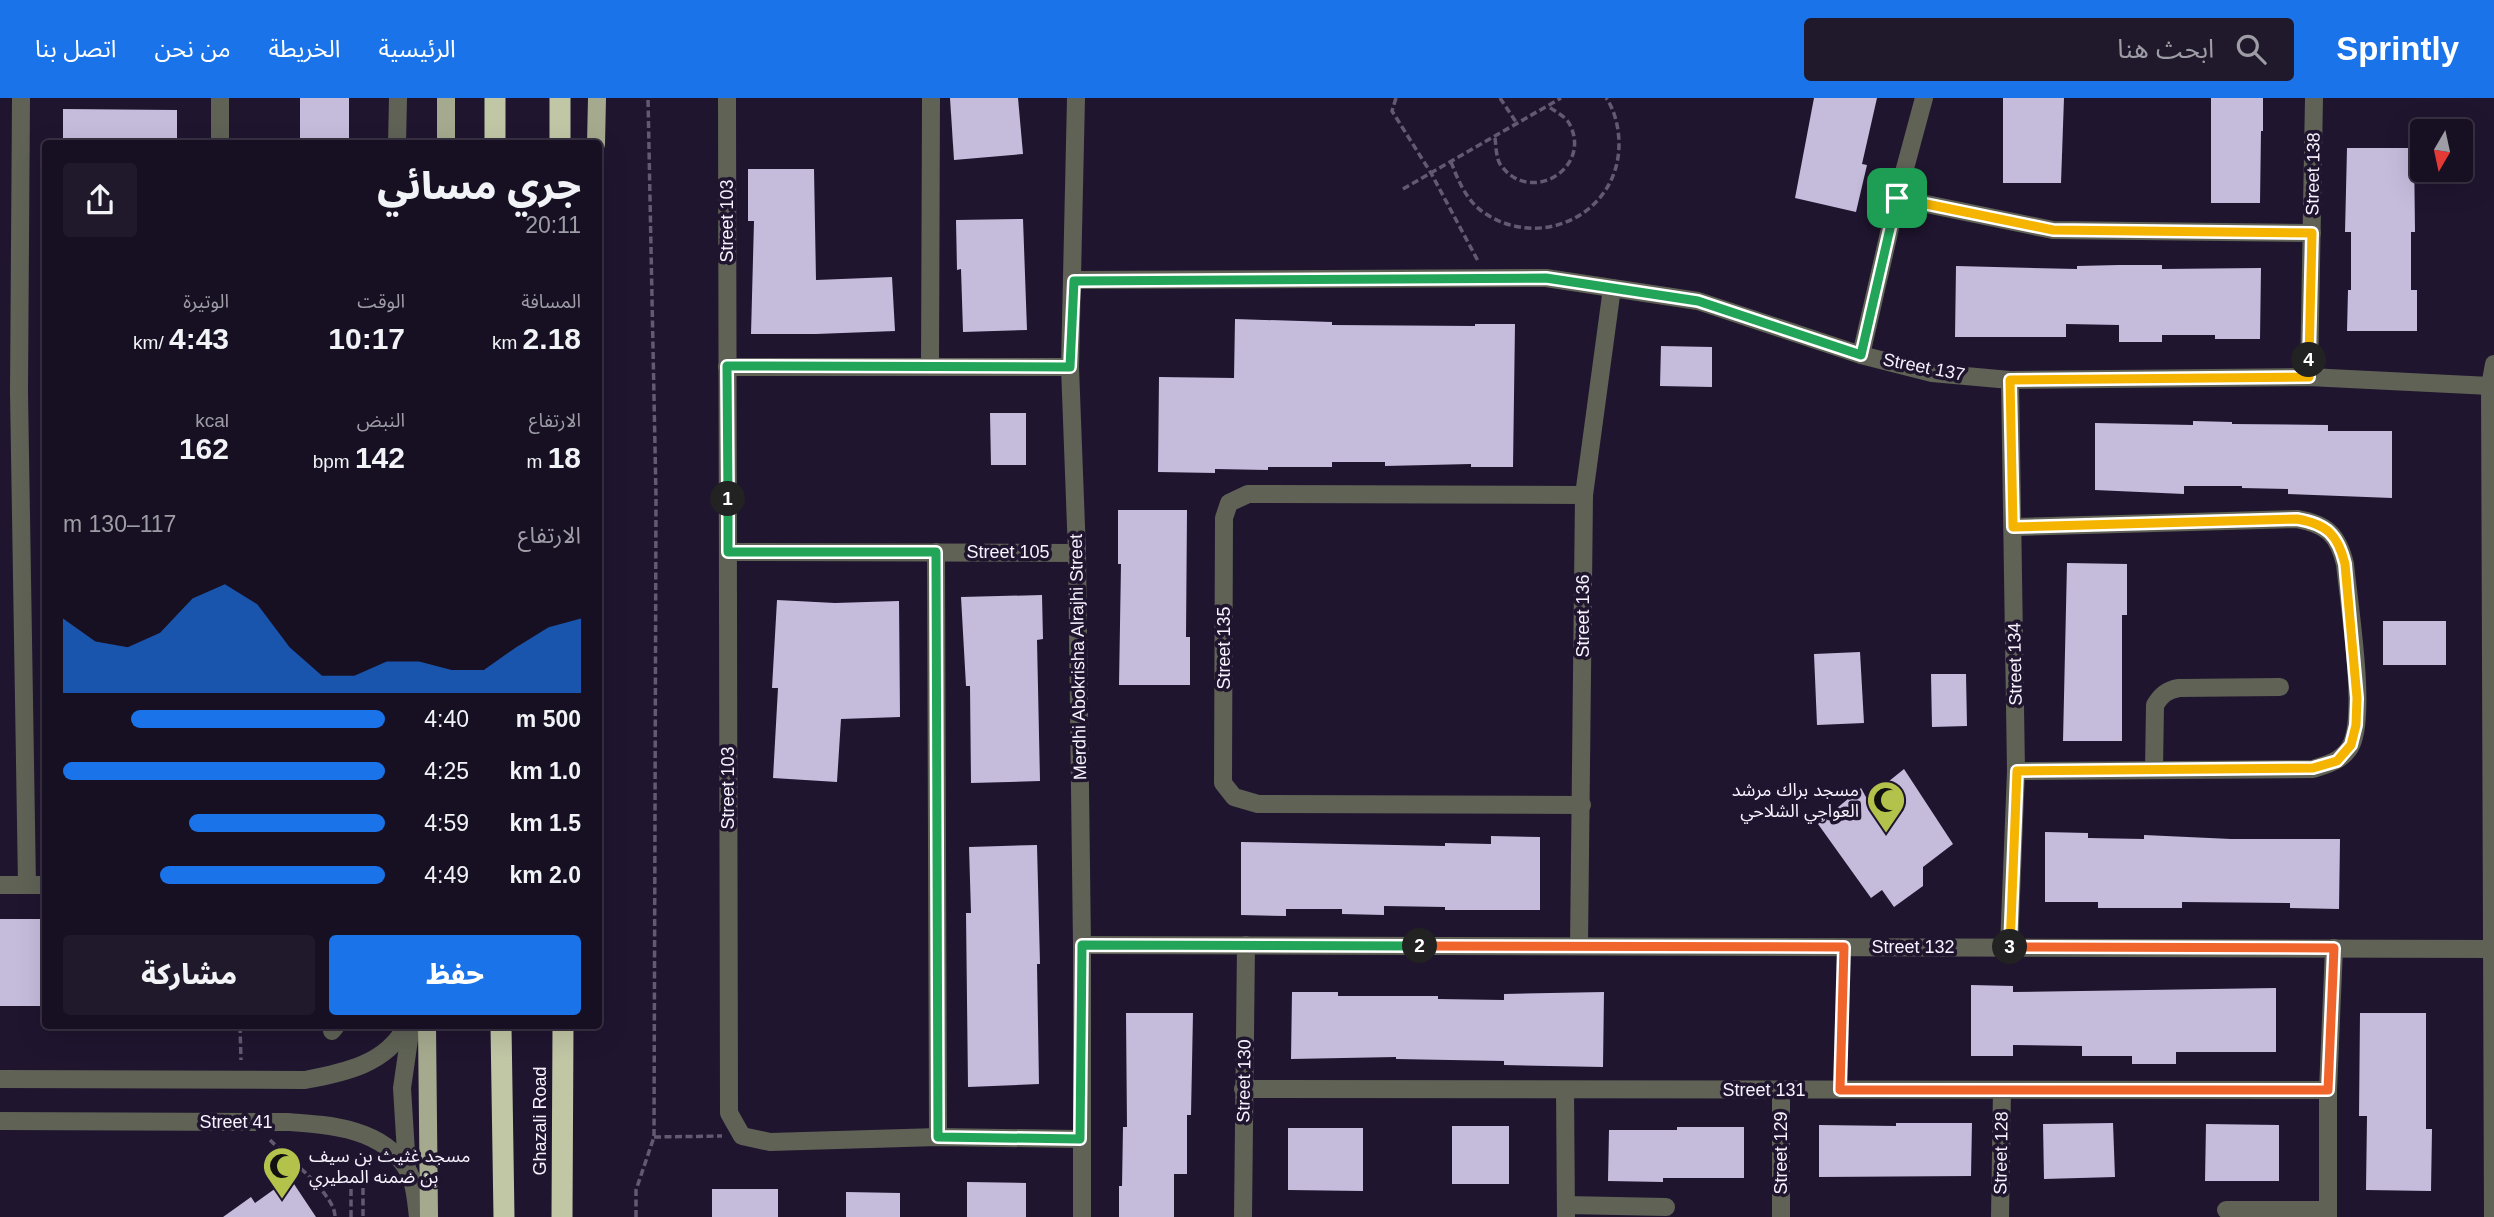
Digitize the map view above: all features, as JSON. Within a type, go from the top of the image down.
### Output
[{"type":"highway","points":[[495,98],[495,140]]},
{"type":"highway","points":[[560,98],[560,140]]},
{"type":"highway","name":"Ghazali Road","points":[[500,1029],[504,1217]]},
{"type":"highway","name":"Ghazali Road","points":[[562,1217],[563,1029]]},
{"type":"main road","points":[[446,98],[446,140]]},
{"type":"main road","points":[[596,140],[597,98]]},
{"type":"main road","points":[[427,1029],[429,1217]]},
{"type":"street","points":[[0,885],[36,885],[19,392],[21,98]]},
{"type":"street","points":[[220,98],[220,140]]},
{"type":"street","points":[[397,140],[398,98]]},
{"type":"street","name":"Street 103","points":[[727,98],[729,1113],[743,1136]]},
{"type":"street","points":[[930,366],[931,98]]},
{"type":"street","name":"Merdhi Abokrisha Alrajhi Street","points":[[1076,98],[1070,367],[1077,553],[1082,1217]]},
{"type":"street","points":[[1861,355],[1897,198],[1924,98]]},
{"type":"street","name":"Street 138","points":[[2309,377],[2314,98]]},
{"type":"street","points":[[1897,198],[2053,230],[2312,233]]},
{"type":"street","name":"Street 137","points":[[1074,281],[1546,278],[1698,301],[1861,355],[1932,373],[2010,380],[2309,377],[2490,386]]},
{"type":"street","name":"Street 136","points":[[1579,946],[1584,495],[1612,288]]},
{"type":"street","points":[[2493,1217],[2493,524],[2490,386],[2494,364]]},
{"type":"street","points":[[727,366],[1070,367]]},
{"type":"street","name":"Street 134","points":[[2009,947],[2017,771],[2010,380]]},
{"type":"street","name":"Street 135","points":[[1582,805],[1258,804],[1234,797],[1223,783],[1224,518],[1230,503],[1248,494],[1584,495]]},
{"type":"street","points":[[2013,527],[2297,519],[2315,522],[2330,532],[2341,547],[2345,564],[2357,698],[2356,725],[2351,745],[2337,761],[2313,768],[2017,771]]},
{"type":"street","name":"Street 105","points":[[728,552],[1077,553]]},
{"type":"street","points":[[936,552],[938,1137]]},
{"type":"street","points":[[2154,770],[2155,705],[2160,696],[2169,690],[2280,687]]},
{"type":"street","name":"Street 132","points":[[1082,945],[2493,949]]},
{"type":"street","name":"Street 130","points":[[1243,1217],[1246,945]]},
{"type":"street","points":[[2226,1210],[2328,1214],[2328,1090],[2334,948]]},
{"type":"street","points":[[0,1079],[305,1080],[347,1073],[373,1060],[406,1029]]},
{"type":"street","points":[[407,1169],[402,1088],[409,1029]]},
{"type":"street","name":"Street 131","points":[[1243,1089],[2328,1090]]},
{"type":"street","points":[[1564,1090],[1566,1211],[1666,1207]]},
{"type":"street","name":"Street 129","points":[[1781,1217],[1782,1090]]},
{"type":"street","name":"Street 128","points":[[2000,1217],[2002,1090]]},
{"type":"street","name":"Street 41","points":[[0,1121],[266,1122],[333,1126],[383,1141],[407,1169],[418,1217]]},
{"type":"street","points":[[743,1136],[770,1142],[938,1137],[1080,1139]]},
{"type":"path","points":[[636,1217],[636,1190],[654,1136],[656,497],[649,98]]},
{"type":"path","points":[[1396,98],[1392,111],[1431,173],[1488,278]]},
{"type":"path","points":[[1500,98],[1517,123]]},
{"type":"path","points":[[1403,189],[1561,98]]},
{"type":"path","points":[[1451,162],[1462,189],[1481,211],[1507,225],[1536,229],[1565,223],[1590,209],[1603,194],[1609,186],[1619,159],[1619,130],[1606,98]]},
{"type":"path","points":[[1495,138],[1499,163],[1518,181],[1544,183],[1565,170],[1575,146],[1568,122],[1548,106]]},
{"type":"path","points":[[1840,1090],[1844,947]]},
{"type":"path","points":[[240,1029],[241,1080]]},
{"type":"path","points":[[266,1122],[267,1137],[324,1192],[335,1209],[335,1217]]},
{"type":"path","points":[[654,1136],[743,1136]]},
{"type":"path","points":[[351,1217],[351,1177],[363,1177],[363,1217]]},
{"type":"building","points":[[300,98],[349,98],[349,140],[300,140]]},
{"type":"building","points":[[950,98],[1018,98],[1023,154],[954,160]]},
{"type":"building","points":[[1814,98],[1877,98],[1862,164],[1867,165],[1856,212],[1795,198]]},
{"type":"building","points":[[2003,98],[2064,98],[2061,183],[2003,183]]},
{"type":"building","points":[[2211,98],[2263,98],[2260,203],[2211,203]]},
{"type":"building","points":[[63,109],[177,110],[177,140],[63,140]]},
{"type":"building","points":[[2347,148],[2410,148],[2410,182],[2414,182],[2415,232],[2411,232],[2411,290],[2417,290],[2417,331],[2347,331],[2348,290],[2351,290],[2351,232],[2345,232]]},
{"type":"building","points":[[748,169],[814,169],[816,280],[892,277],[895,331],[751,334],[754,221],[748,221]]},
{"type":"building","points":[[1023,219],[1027,330],[963,332],[961,269],[957,270],[956,220]]},
{"type":"building","points":[[2162,265],[2162,269],[2261,268],[2260,339],[2215,339],[2215,335],[2162,335],[2162,342],[2119,342],[2119,325],[2066,324],[2066,337],[1955,337],[1956,266],[2077,269],[2077,266]]},
{"type":"building","points":[[1235,319],[1332,322],[1332,325],[1515,324],[1513,467],[1471,467],[1471,464],[1385,466],[1385,462],[1332,462],[1332,467],[1215,469],[1215,473],[1158,472],[1159,377],[1234,378]]},
{"type":"building","points":[[1661,346],[1712,347],[1712,387],[1660,386]]},
{"type":"building","points":[[990,413],[1026,413],[1026,465],[991,465]]},
{"type":"building","points":[[2193,421],[2328,425],[2328,431],[2392,431],[2392,498],[2288,494],[2288,489],[2242,486],[2184,486],[2184,494],[2095,490],[2095,423],[2193,425]]},
{"type":"building","points":[[1118,510],[1187,510],[1186,637],[1190,637],[1190,685],[1119,685],[1121,564],[1118,564]]},
{"type":"building","points":[[2067,563],[2127,564],[2127,615],[2122,615],[2122,741],[2063,741]]},
{"type":"building","points":[[1042,595],[1043,639],[1037,640],[1040,781],[971,783],[970,686],[966,686],[961,597]]},
{"type":"building","points":[[777,600],[835,603],[899,601],[900,717],[841,719],[837,782],[773,778],[778,688],[772,688]]},
{"type":"building","points":[[2383,621],[2446,621],[2446,665],[2383,665]]},
{"type":"building","points":[[1860,652],[1864,723],[1817,725],[1814,654]]},
{"type":"building","points":[[1931,674],[1966,674],[1967,726],[1932,727]]},
{"type":"building","name":"مسجد براك مرشد العواجي الشلاحي","points":[[1904,769],[1953,844],[1923,867],[1923,886],[1894,907],[1882,890],[1871,898],[1818,824],[1861,788],[1867,799]]},
{"type":"building","points":[[2045,832],[2088,833],[2088,838],[2144,839],[2144,835],[2231,839],[2340,839],[2339,909],[2290,908],[2290,903],[2182,902],[2182,908],[2098,908],[2098,902],[2045,902]]},
{"type":"building","points":[[1491,836],[1540,837],[1540,910],[1445,910],[1445,907],[1384,906],[1384,915],[1342,914],[1342,909],[1286,909],[1286,916],[1241,915],[1241,842],[1445,846],[1445,843],[1491,844]]},
{"type":"building","points":[[1037,845],[1039,1084],[968,1087],[966,913],[971,913],[969,847]]},
{"type":"building","points":[[0,919],[42,919],[42,1006],[0,1006]]},
{"type":"building","points":[[1971,985],[2013,986],[2013,992],[2276,988],[2276,1052],[2176,1052],[2176,1064],[2132,1064],[2132,1056],[2082,1056],[2082,1046],[2013,1045],[2013,1056],[1971,1056]]},
{"type":"building","points":[[1292,992],[1338,992],[1338,996],[1438,996],[1438,999],[1504,1000],[1504,994],[1604,992],[1603,1067],[1504,1065],[1504,1061],[1396,1057],[1291,1059]]},
{"type":"building","points":[[1126,1013],[1193,1013],[1191,1115],[1187,1115],[1187,1174],[1174,1174],[1174,1217],[1119,1217],[1123,1127],[1127,1127]]},
{"type":"building","points":[[2360,1013],[2426,1013],[2426,1129],[2432,1129],[2431,1191],[2366,1190],[2367,1116],[2359,1116]]},
{"type":"building","points":[[1896,1123],[1972,1123],[1971,1176],[1819,1177],[1819,1125],[1896,1126]]},
{"type":"building","points":[[2113,1123],[2115,1177],[2044,1179],[2043,1124]]},
{"type":"building","points":[[2206,1124],[2279,1125],[2279,1181],[2205,1181]]},
{"type":"building","points":[[1452,1126],[1509,1126],[1509,1184],[1452,1184]]},
{"type":"building","points":[[1677,1127],[1744,1127],[1744,1178],[1663,1178],[1663,1182],[1608,1181],[1609,1130],[1677,1130]]},
{"type":"building","points":[[1288,1128],[1363,1128],[1363,1191],[1288,1190]]},
{"type":"building","name":"مسجد غثيث بن سيف بن ضمنه المطيري","points":[[290,1178],[316,1217],[223,1217],[251,1197],[255,1203]]},
{"type":"building","points":[[967,1182],[1026,1183],[1026,1217],[967,1217]]},
{"type":"building","points":[[712,1189],[778,1189],[778,1217],[712,1217]]},
{"type":"building","points":[[846,1192],[900,1193],[900,1217],[846,1217]]},
{"type":"place","name":"مسجد براك مرشد العواجي الشلاحي","points":[[1886,834]]},
{"type":"place","name":"مسجد غثيث بن سيف بن ضمنه المطيري","points":[[282,1200]]},
{"type":"route","points":[[1897,198],[2053,230],[2312,233],[2309,377],[2010,380],[2013,527],[2297,519],[2315,522],[2330,532],[2341,547],[2345,564],[2357,698],[2356,725],[2351,745],[2337,761],[2313,768],[2017,771],[2009,947],[2334,948],[2328,1090],[1840,1090],[1844,947],[1082,945],[1080,1139],[938,1137],[936,552],[728,552],[727,366],[1070,367],[1074,281],[1546,278],[1682,297],[1861,355],[1897,198]]}]
